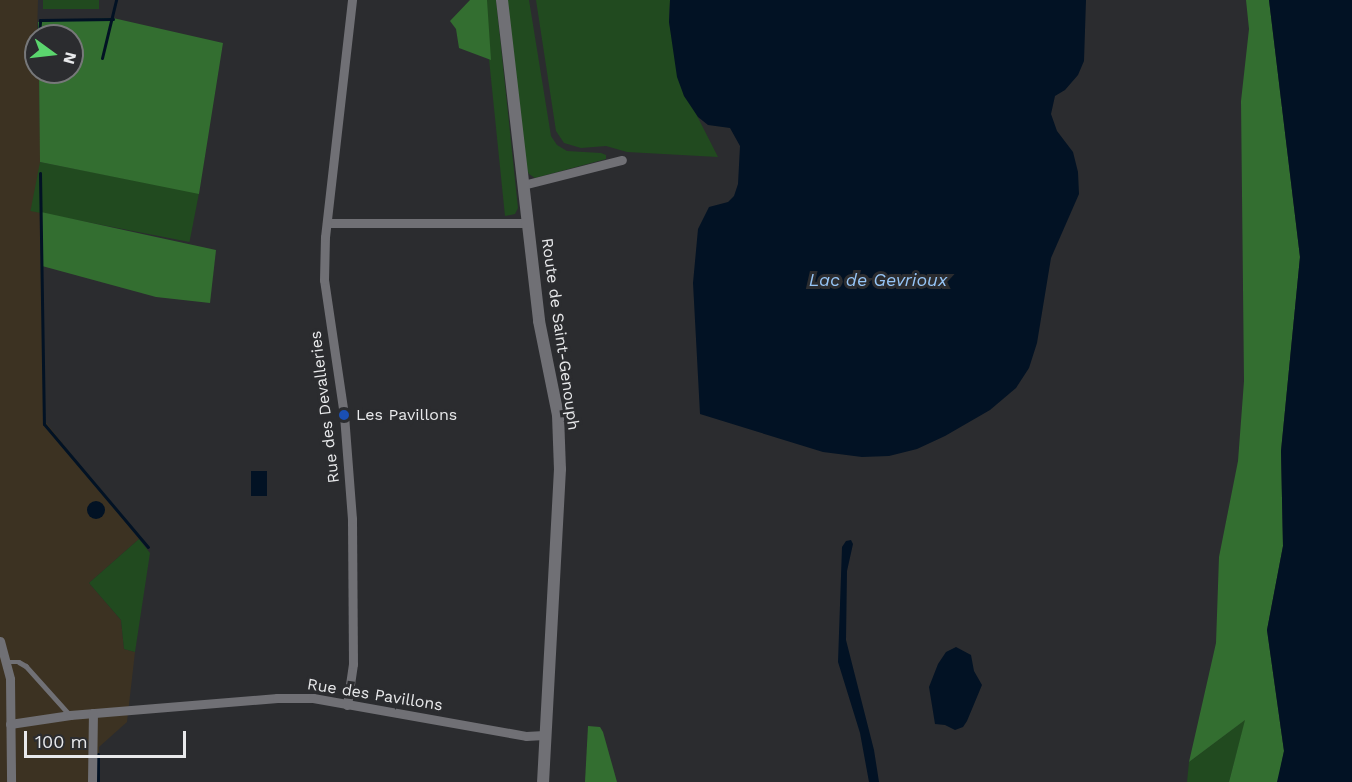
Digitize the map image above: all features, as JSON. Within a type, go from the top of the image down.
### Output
[{"type":"street","name":"Rue des Devalleries","points":[[347,705],[354,664],[352,519],[343,402],[324,287],[327,223],[352,0]]},
{"type":"street","name":"Route de Saint-Genouph","points":[[502,0],[539,321],[558,415],[560,469],[543,782]]},
{"type":"street","points":[[523,185],[622,160]]},
{"type":"street","points":[[327,223],[527,223]]},
{"type":"street","points":[[0,641],[7,662],[11,782]]},
{"type":"street","name":"Rue des Pavillons","points":[[10,724],[93,713],[277,698],[313,698],[526,736],[544,735]]},
{"type":"street","points":[[92,782],[93,713]]},
{"type":"lane","points":[[7,662],[19,662],[26,666],[70,715]]},
{"type":"shaded area","points":[[0,0],[38,0],[37,24],[24,24],[24,84],[39,84],[44,420],[139,539],[89,583],[121,620],[124,649],[135,652],[127,722],[99,747],[99,782],[0,782]]},
{"type":"green space","points":[[43,0],[99,0],[99,9],[43,9]]},
{"type":"green space","points":[[470,0],[487,0],[491,60],[459,48],[456,29],[450,21]]},
{"type":"green space","points":[[483,0],[496,0],[518,208],[515,214],[505,216]]},
{"type":"green space","points":[[507,0],[529,0],[551,136],[557,145],[567,151],[601,153],[606,155],[606,159],[535,178],[529,174],[525,166]]},
{"type":"green space","points":[[536,0],[670,0],[669,22],[684,96],[691,104],[718,157],[627,152],[606,146],[581,148],[564,143],[556,131]]},
{"type":"green space","points":[[1246,0],[1269,0],[1300,257],[1281,451],[1283,546],[1267,630],[1284,751],[1278,782],[1229,782],[1245,720],[1189,762],[1216,643],[1219,557],[1238,461],[1244,381],[1241,101],[1249,29]]},
{"type":"green space","points":[[113,18],[223,43],[199,194],[40,162],[39,84],[84,84],[84,24],[38,24],[38,22]]},
{"type":"green space","points":[[40,162],[199,193],[189,242],[30,211]]},
{"type":"green space","points":[[41,212],[216,250],[210,303],[156,297],[42,266]]},
{"type":"green space","points":[[139,539],[150,553],[135,652],[124,649],[121,620],[89,583]]},
{"type":"green space","points":[[1246,719],[1229,782],[1187,782],[1189,762]]},
{"type":"green space","points":[[588,726],[600,727],[603,732],[617,782],[585,782]]},
{"type":"water","name":"Lac de Gevrioux","points":[[670,0],[1086,0],[1084,61],[1078,75],[1065,90],[1055,96],[1051,114],[1057,131],[1073,152],[1078,172],[1079,194],[1051,258],[1037,343],[1029,368],[1016,388],[990,410],[917,449],[889,456],[862,457],[823,452],[700,414],[693,283],[698,229],[709,207],[728,202],[734,196],[738,184],[740,146],[730,128],[708,125],[698,117],[684,96],[677,77],[669,22]]},
{"type":"water","points":[[1269,0],[1352,0],[1352,782],[1277,782],[1284,751],[1267,630],[1283,546],[1281,451],[1300,257]]},
{"type":"water","points":[[251,471],[267,471],[267,496],[251,496]]},
{"type":"water","points":[[92,501],[100,501],[105,506],[103,517],[92,519],[87,514],[87,506]]},
{"type":"water","points":[[851,540],[853,544],[847,571],[846,640],[874,750],[879,782],[869,782],[860,733],[838,662],[842,547],[846,541]]},
{"type":"water","points":[[956,647],[971,655],[974,671],[982,685],[967,721],[963,727],[955,730],[945,725],[935,724],[929,687],[938,664],[946,652]]},
{"type":"waterway","points":[[102,58],[116,0]]},
{"type":"waterway","points":[[40,24],[40,20],[113,19]]},
{"type":"waterway","points":[[40,173],[44,424],[148,547]]},
{"type":"waterway","points":[[98,754],[98,782]]},
{"type":"place","name":"Les Pavillons","points":[[344,415]]}]
